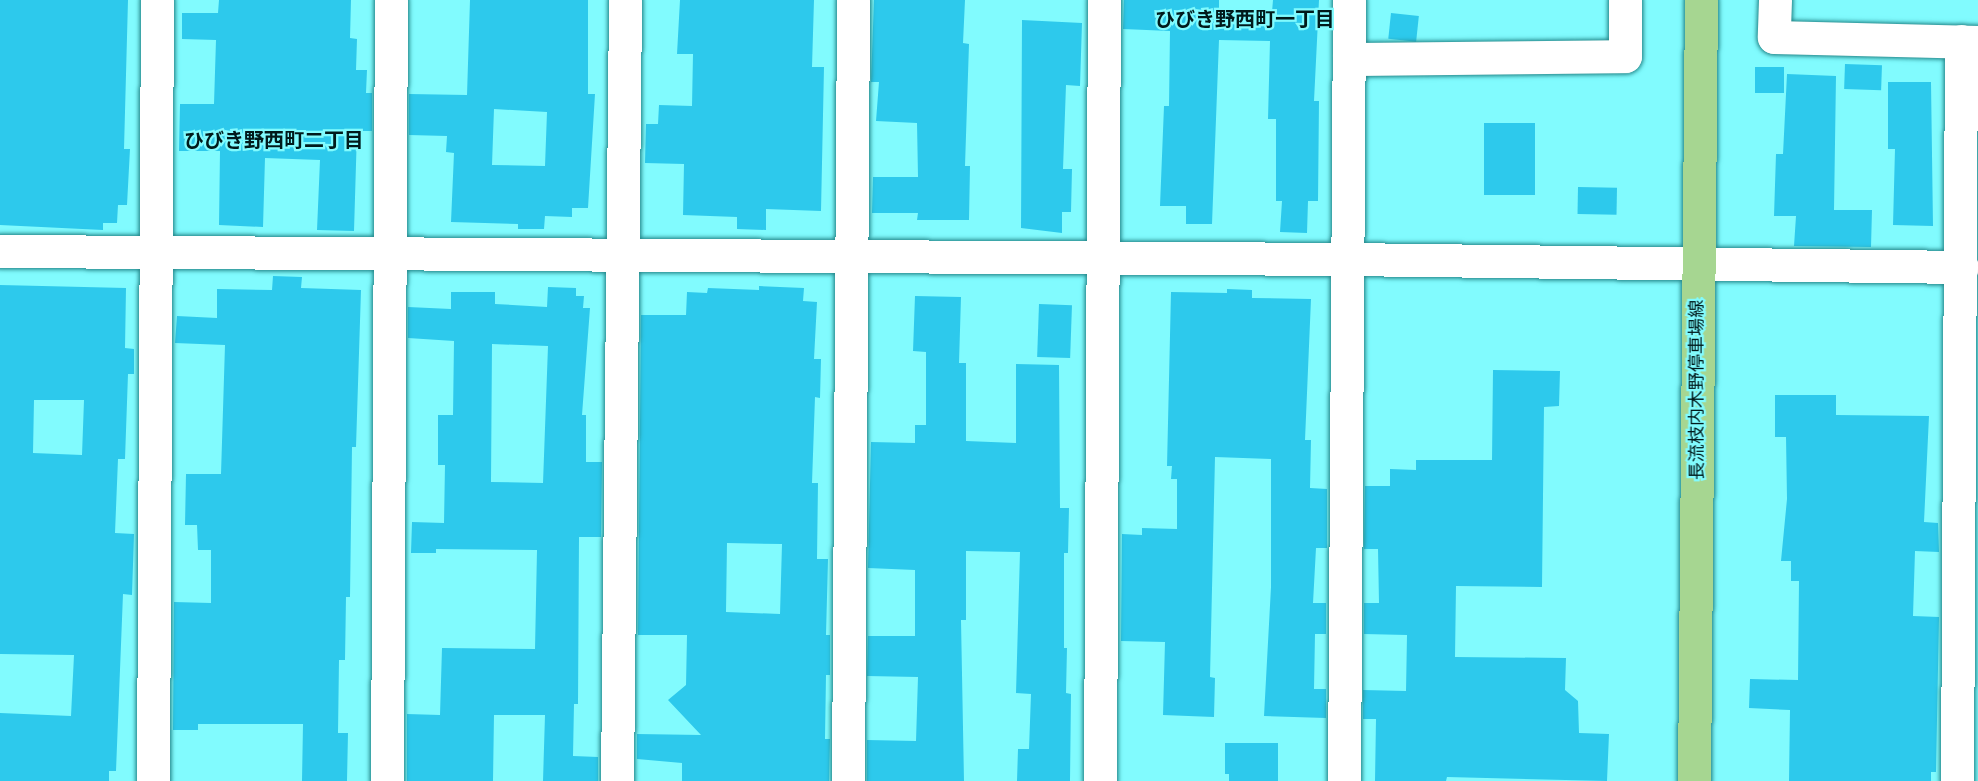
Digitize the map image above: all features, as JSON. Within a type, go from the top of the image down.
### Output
[{"type":"main road","name":"長流枝内木野停車場線","points":[[1694,781],[1701,0]]},
{"type":"street","points":[[153,781],[158,0]]},
{"type":"street","points":[[387,781],[391,0]]},
{"type":"street","points":[[617,781],[625,0]]},
{"type":"street","points":[[848,781],[853,0]]},
{"type":"street","points":[[1100,781],[1104,0]]},
{"type":"street","points":[[1344,781],[1345,259],[1349,0]]},
{"type":"street","points":[[1349,59],[1625,56],[1625,0]]},
{"type":"street","points":[[1775,0],[1774,36],[1970,41],[1962,267],[1957,781]]},
{"type":"street","points":[[0,251],[157,250],[389,255],[623,253],[851,258],[1345,259],[1698,267],[1962,267]]},
{"type":"building","points":[[0,0],[128,0],[124,149],[130,149],[127,205],[118,205],[117,223],[103,223],[103,230],[0,225]]},
{"type":"building","points":[[219,0],[351,0],[350,38],[357,39],[356,70],[367,70],[366,93],[372,93],[372,131],[357,131],[354,231],[317,230],[320,160],[265,158],[263,227],[219,225],[220,151],[179,151],[180,104],[214,104],[216,40],[182,39],[182,13],[218,13]]},
{"type":"building","points":[[470,0],[588,0],[588,94],[595,94],[588,208],[572,208],[572,217],[545,216],[544,229],[518,229],[518,224],[451,222],[454,153],[446,152],[447,136],[409,135],[409,94],[467,95]],"holes":[[[494,109],[547,112],[545,166],[492,165]]]},
{"type":"building","points":[[680,0],[814,0],[812,67],[824,67],[821,211],[766,209],[766,230],[737,229],[737,217],[683,215],[684,164],[645,163],[646,124],[658,124],[659,105],[692,106],[693,54],[677,54]]},
{"type":"building","points":[[874,0],[965,0],[963,43],[969,44],[965,166],[970,166],[969,220],[917,220],[918,213],[872,213],[873,177],[918,177],[917,123],[876,121],[879,82],[871,82]]},
{"type":"building","points":[[1124,0],[1219,0],[1219,11],[1272,12],[1273,0],[1319,0],[1314,101],[1319,101],[1318,201],[1308,201],[1307,233],[1280,232],[1282,201],[1276,201],[1276,119],[1268,119],[1270,41],[1219,40],[1212,224],[1186,224],[1186,206],[1160,206],[1164,106],[1169,106],[1170,31],[1123,29]]},
{"type":"building","points":[[1391,13],[1419,16],[1416,42],[1388,39]]},
{"type":"building","points":[[1022,20],[1082,23],[1080,86],[1066,85],[1063,169],[1072,169],[1071,212],[1062,212],[1062,233],[1021,228]]},
{"type":"building","points":[[1845,64],[1882,65],[1881,90],[1844,89]]},
{"type":"building","points":[[1755,67],[1784,67],[1784,93],[1755,93]]},
{"type":"building","points":[[1787,74],[1836,76],[1834,210],[1872,210],[1871,247],[1794,246],[1796,216],[1774,216],[1776,154],[1783,154]]},
{"type":"building","points":[[1888,82],[1931,82],[1933,226],[1893,225],[1895,149],[1888,149]]},
{"type":"building","points":[[1484,123],[1535,123],[1535,195],[1484,195]]},
{"type":"building","points":[[1578,187],[1617,188],[1617,215],[1578,214]]},
{"type":"building","points":[[273,276],[302,277],[301,288],[361,290],[356,447],[352,447],[350,597],[346,597],[345,660],[339,660],[338,733],[348,733],[347,781],[302,781],[303,724],[198,724],[198,730],[173,730],[174,602],[211,603],[211,550],[198,550],[197,525],[185,525],[186,474],[221,474],[225,345],[175,343],[177,316],[217,318],[217,289],[272,290]]},
{"type":"building","points":[[0,285],[126,288],[125,348],[134,349],[134,374],[128,374],[125,459],[118,459],[115,533],[134,534],[132,595],[123,594],[116,771],[109,771],[109,781],[0,781],[0,713],[71,716],[74,655],[0,654]],"holes":[[[34,400],[84,400],[82,455],[33,453]]]},
{"type":"building","points":[[759,286],[804,288],[803,301],[817,302],[814,359],[821,359],[820,398],[815,397],[812,483],[818,483],[817,559],[828,559],[826,635],[830,635],[830,675],[826,675],[825,739],[830,739],[829,781],[682,781],[682,763],[637,759],[637,734],[701,735],[668,700],[686,685],[687,635],[638,635],[641,315],[686,315],[687,292],[707,293],[708,288],[759,290]],"holes":[[[727,543],[782,544],[780,614],[726,612]]]},
{"type":"building","points":[[548,287],[576,288],[576,296],[584,296],[583,308],[590,308],[582,415],[586,415],[586,462],[602,462],[601,537],[579,537],[578,704],[574,704],[573,756],[598,757],[598,781],[543,781],[545,715],[494,715],[493,781],[407,781],[407,714],[440,715],[442,648],[535,649],[537,550],[436,549],[436,553],[411,553],[412,522],[444,523],[445,465],[438,465],[438,415],[453,415],[454,341],[408,338],[408,307],[451,309],[451,292],[495,292],[495,304],[547,307]],"holes":[[[492,344],[548,346],[543,483],[491,482]]]},
{"type":"building","points":[[1227,289],[1252,290],[1252,298],[1311,299],[1305,440],[1311,440],[1310,488],[1327,489],[1327,548],[1316,548],[1313,603],[1326,603],[1326,634],[1315,634],[1314,689],[1326,689],[1326,718],[1264,716],[1271,587],[1271,459],[1215,457],[1210,677],[1215,678],[1214,717],[1163,715],[1165,642],[1121,641],[1122,534],[1142,535],[1142,528],[1177,529],[1177,479],[1171,479],[1172,466],[1167,466],[1171,292],[1227,293]]},
{"type":"building","points":[[915,296],[961,297],[959,363],[966,363],[966,441],[1016,443],[1016,364],[1059,365],[1060,508],[1069,508],[1068,553],[1064,553],[1064,648],[1067,648],[1066,693],[1071,694],[1070,781],[1017,781],[1018,749],[1029,749],[1031,694],[1016,693],[1020,552],[966,551],[966,620],[961,620],[964,781],[867,781],[867,740],[916,741],[918,677],[867,676],[868,636],[915,636],[915,570],[868,568],[871,442],[915,443],[915,425],[926,425],[926,352],[913,351]]},
{"type":"building","points":[[1039,304],[1072,305],[1070,358],[1037,357]]},
{"type":"building","points":[[1493,370],[1560,371],[1559,406],[1544,407],[1542,587],[1456,586],[1455,657],[1566,658],[1565,690],[1578,701],[1579,733],[1609,734],[1607,781],[1447,777],[1446,781],[1375,781],[1376,719],[1363,719],[1363,690],[1406,691],[1407,635],[1364,634],[1364,603],[1379,603],[1378,549],[1364,549],[1365,486],[1390,486],[1390,469],[1416,470],[1416,460],[1492,460]]},
{"type":"building","points":[[1775,395],[1836,395],[1836,415],[1929,416],[1924,522],[1938,523],[1939,552],[1915,551],[1913,616],[1939,617],[1936,772],[1931,772],[1931,781],[1789,781],[1790,710],[1749,708],[1750,679],[1798,680],[1799,581],[1791,581],[1791,561],[1781,561],[1787,499],[1786,437],[1775,437]]},
{"type":"building","points":[[1225,743],[1278,743],[1278,781],[1229,781],[1229,774],[1225,774]]},
{"type":"district","name":"ひびき野西町一丁目","points":[[1245,18]]},
{"type":"district","name":"ひびき野西町二丁目","points":[[274,139]]}]
